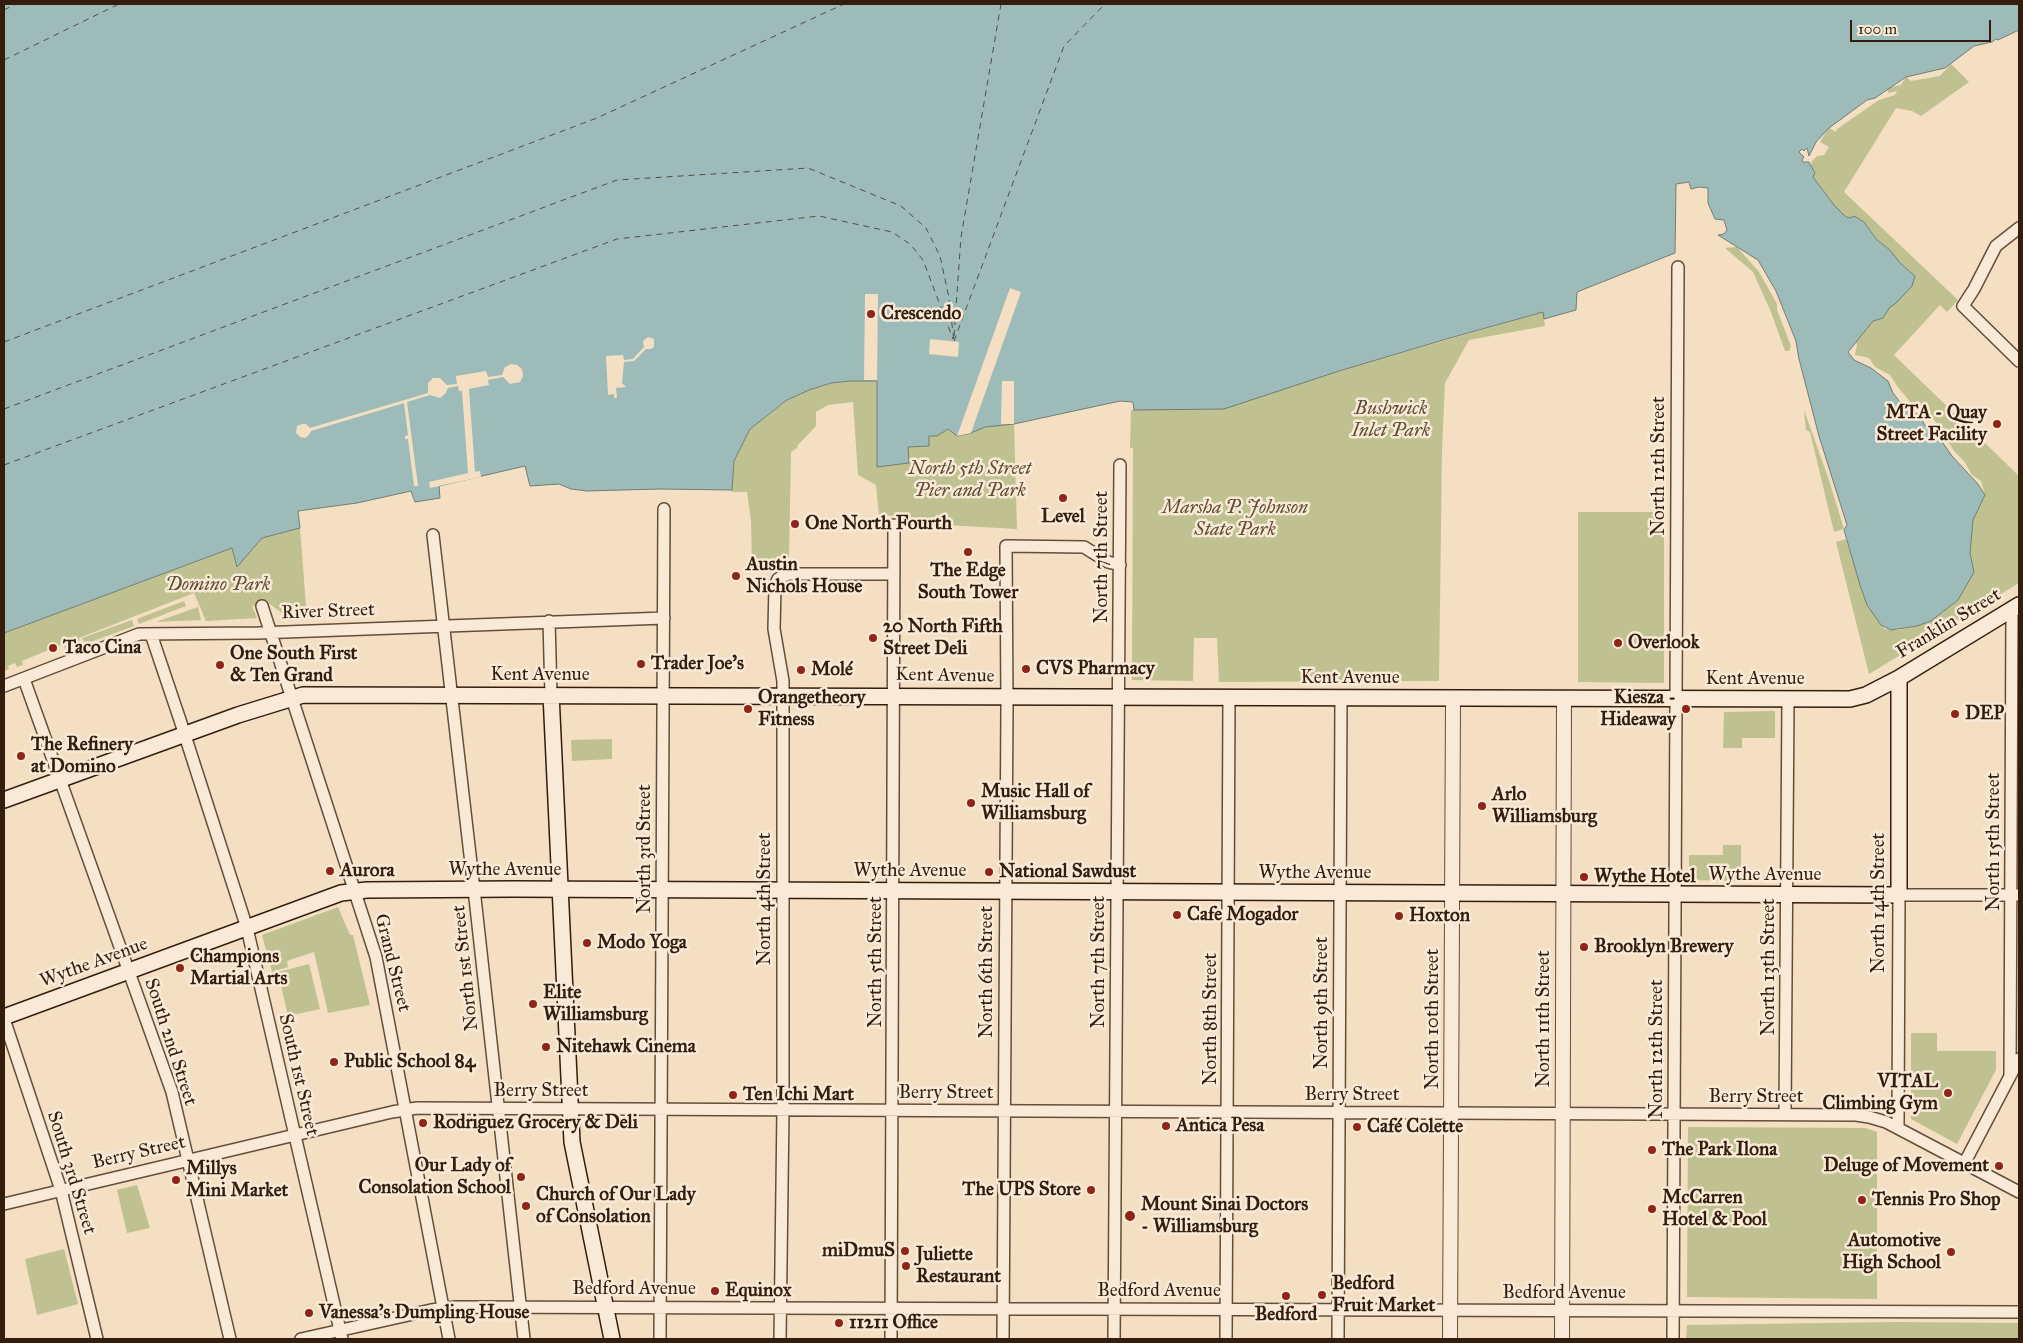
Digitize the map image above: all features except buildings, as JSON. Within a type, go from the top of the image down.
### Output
[{"type":"main road","name":"Franklin Street","points":[[1899,678],[2016,607]]},
{"type":"main road","name":"Kent Avenue","points":[[4,800],[291,697],[311,694],[1788,700],[1856,698],[1899,678]]},
{"type":"main road","name":"North 14th Street","points":[[1899,678],[1899,895]]},
{"type":"main road","points":[[552,694],[572,1142],[612,1339]]},
{"type":"main road","name":"Wythe Avenue","points":[[4,1018],[341,893],[367,890],[1899,895]]},
{"type":"street","points":[[2019,228],[1996,246],[1963,306],[2019,361]]},
{"type":"street","name":"North 12th Street","points":[[1673,1339],[1678,267]]},
{"type":"street","name":"North 7th Street","points":[[1114,1339],[1120,465]]},
{"type":"street","name":"North 3rd Street","points":[[660,1339],[664,509]]},
{"type":"street","name":"North 5th Street","points":[[891,1339],[894,525]]},
{"type":"street","name":"North 1st Street","points":[[433,534],[524,1339]]},
{"type":"street","name":"North 6th Street","points":[[1003,1339],[1007,697],[1006,546],[1084,547],[1108,562],[1120,565]]},
{"type":"street","name":"North 4th Street","points":[[780,1339],[783,1110],[783,696],[781,662],[774,628],[774,587],[778,579],[784,575],[894,574]]},
{"type":"street","name":"Grand Street","points":[[262,606],[376,957],[449,1339]]},
{"type":"street","name":"North 15th Street","points":[[2010,1075],[2015,895],[2012,837],[2016,607]]},
{"type":"street","name":"River Street","points":[[4,686],[139,634],[226,634],[664,618]]},
{"type":"street","points":[[549,622],[552,694]]},
{"type":"street","name":"South 1st Street","points":[[150,634],[246,928],[341,1335]]},
{"type":"street","name":"South 2nd Street","points":[[24,679],[172,1092],[230,1339]]},
{"type":"street","name":"North 8th Street","points":[[1226,1339],[1229,698]]},
{"type":"street","name":"North 9th Street","points":[[1338,1339],[1341,698]]},
{"type":"street","name":"North 10th Street","points":[[1450,1339],[1452,699]]},
{"type":"street","name":"North 11th Street","points":[[1562,1339],[1564,699]]},
{"type":"street","name":"North 13th Street","points":[[1785,1114],[1788,700]]},
{"type":"street","points":[[2012,837],[2019,822]]},
{"type":"street","name":"Wythe Avenue","points":[[1899,895],[2015,895]]},
{"type":"street","name":"North 14th Street","points":[[1898,1128],[1899,895]]},
{"type":"street","name":"South 3rd Street","points":[[4,1018],[61,1190],[97,1339]]},
{"type":"street","points":[[1964,1164],[2019,1059]]},
{"type":"street","name":"Berry Street","points":[[4,1204],[294,1135],[417,1108],[1785,1114],[1869,1116],[1898,1128],[2019,1192]]},
{"type":"street","name":"Bedford Avenue","points":[[301,1339],[341,1335],[443,1308],[520,1306],[2019,1312]]},
{"type":"green space","points":[[1951,64],[1969,82],[1921,116],[1912,111],[1896,108],[1844,192],[1958,300],[1947,312],[1940,305],[1894,355],[2019,476],[2019,583],[1869,674],[1836,542],[1846,539],[1867,605],[1881,625],[1885,629],[1898,630],[1917,626],[1931,621],[1958,600],[1974,572],[1970,553],[1973,520],[1985,495],[1981,481],[1972,475],[1929,412],[1912,404],[1890,375],[1875,367],[1869,358],[1855,355],[1856,342],[1873,321],[1883,318],[1890,306],[1895,304],[1910,271],[1900,263],[1890,250],[1877,240],[1864,222],[1846,217],[1834,205],[1813,177],[1815,173],[1811,166],[1812,161],[1817,156],[1824,155],[1829,147],[1820,142],[1829,128],[1836,132],[1837,129],[1879,100],[1895,95],[1897,91],[1888,93],[1887,88],[1901,85],[1906,77],[1911,81],[1940,76]]},
{"type":"green space","points":[[1737,247],[1759,272],[1777,304],[1777,310],[1791,346],[1789,351],[1785,351],[1771,312],[1753,272],[1725,248]]},
{"type":"green space","name":"North 5th Street Pier and Park","points":[[865,294],[908,447],[929,435],[937,436],[948,429],[971,433],[985,427],[1014,424],[1017,529],[909,523],[904,522],[903,515],[879,516],[876,485],[858,475],[853,402],[828,405],[816,412],[816,426],[797,448],[791,452],[789,558],[787,558],[787,567],[763,573],[752,569],[751,521],[747,492],[732,492],[731,481],[734,461],[750,429],[788,400],[809,390],[831,383],[864,380]]},
{"type":"green space","name":"Marsha P. Johnson State Park","points":[[1543,312],[1545,326],[1469,340],[1445,383],[1442,450],[1439,681],[1219,682],[1217,638],[1194,638],[1193,681],[1132,680],[1133,448],[1130,448],[1131,410],[1339,371]]},
{"type":"green space","points":[[1804,410],[1844,529],[1834,532],[1810,432],[1806,430]]},
{"type":"green space","points":[[1578,512],[1664,512],[1664,683],[1578,682]]},
{"type":"green space","name":"Domino Park","points":[[300,528],[307,619],[288,621],[283,614],[270,604],[252,606],[257,618],[206,621],[194,593],[79,638],[81,645],[65,649],[63,644],[22,661],[23,665],[17,667],[15,663],[8,666],[9,669],[4,671],[4,633],[232,548],[237,566],[262,538]]},
{"type":"green space","points":[[184,601],[186,606],[139,624],[137,619]]},
{"type":"green space","points":[[198,607],[201,620],[156,622]]},
{"type":"green space","points":[[132,620],[134,626],[85,644],[82,638]]},
{"type":"green space","points":[[1775,711],[1775,738],[1742,738],[1742,748],[1723,748],[1724,712]]},
{"type":"green space","points":[[612,739],[612,759],[572,761],[571,740]]},
{"type":"green space","points":[[1723,845],[1741,845],[1741,881],[1689,880],[1689,855],[1723,855]]},
{"type":"green space","points":[[338,907],[350,935],[353,935],[370,1005],[328,1013],[314,952],[287,961],[288,967],[272,972],[262,935]]},
{"type":"green space","points":[[309,964],[320,1009],[288,1016],[278,972]]},
{"type":"green space","name":"VITAL Climbing Gym","points":[[1911,1033],[1937,1033],[1937,1051],[1996,1051],[1996,1070],[1957,1144],[1911,1119]]},
{"type":"green space","points":[[1688,1127],[1866,1128],[1877,1132],[1877,1299],[1687,1297]]},
{"type":"green space","points":[[137,1185],[150,1228],[127,1233],[117,1190]]},
{"type":"green space","points":[[64,1249],[78,1304],[37,1315],[25,1259]]},
{"type":"green space","points":[[1896,1322],[2019,1323],[2019,1339],[1686,1339],[1687,1325]]},
{"type":"water","points":[[4,4],[2019,4],[2019,30],[1998,40],[1974,46],[1945,68],[1906,77],[1875,98],[1867,100],[1829,128],[1816,142],[1809,156],[1807,148],[1799,152],[1804,157],[1803,162],[1809,162],[1815,173],[1813,177],[1834,205],[1846,217],[1854,216],[1864,222],[1877,240],[1890,250],[1900,263],[1915,276],[1912,286],[1890,307],[1883,318],[1873,321],[1848,352],[1854,360],[1871,368],[1888,381],[1893,393],[1900,402],[1921,417],[1924,424],[1938,436],[1952,456],[1978,484],[1985,495],[1973,520],[1970,553],[1974,572],[1958,600],[1931,621],[1917,626],[1891,630],[1881,625],[1867,605],[1860,585],[1844,530],[1847,525],[1819,436],[1796,341],[1776,291],[1758,260],[1718,235],[1724,234],[1727,230],[1724,220],[1715,219],[1708,203],[1708,188],[1699,187],[1691,189],[1689,182],[1676,184],[1675,253],[1577,292],[1576,310],[1544,319],[1543,312],[1450,338],[1339,371],[1224,409],[1134,410],[1133,402],[1120,401],[1014,424],[985,427],[957,436],[948,429],[937,436],[929,436],[929,446],[908,447],[909,463],[877,467],[877,381],[831,383],[787,400],[750,429],[734,461],[732,490],[587,491],[571,489],[559,484],[530,486],[525,466],[439,486],[440,498],[415,502],[411,491],[357,503],[298,511],[300,528],[262,538],[237,567],[232,548],[4,633]]},
{"type":"pier","points":[[1010,288],[1021,292],[971,433],[957,436]]},
{"type":"pier","points":[[865,294],[878,294],[877,380],[864,380]]},
{"type":"pier","points":[[648,337],[654,339],[654,347],[646,349],[634,361],[624,362],[622,383],[626,387],[616,388],[617,398],[614,398],[614,394],[608,395],[606,356],[623,355],[624,360],[633,359],[644,347],[643,341]]},
{"type":"pier","points":[[930,339],[959,342],[958,357],[929,354]]},
{"type":"pier","points":[[511,364],[517,365],[522,369],[523,376],[520,382],[510,384],[503,377],[488,380],[489,385],[469,389],[475,472],[480,471],[481,477],[430,488],[429,482],[468,473],[462,391],[459,391],[458,386],[448,388],[440,398],[430,395],[407,402],[418,486],[414,486],[408,439],[405,439],[405,436],[408,435],[404,403],[311,431],[305,438],[300,437],[296,433],[297,426],[302,424],[306,424],[310,428],[428,393],[428,383],[433,378],[440,378],[447,385],[457,384],[456,376],[486,371],[488,377],[502,375],[505,367]]},
{"type":"pier","points":[[1002,381],[1014,381],[1014,424],[1001,424]]},
{"type":"ferry route","points":[[4,10],[16,4]]},
{"type":"ferry route","points":[[4,60],[119,4]]},
{"type":"ferry route","points":[[4,342],[597,118],[844,4]]},
{"type":"ferry route","points":[[954,336],[961,237],[1001,4]]},
{"type":"ferry route","points":[[954,341],[1064,46],[1105,4]]},
{"type":"ferry route","points":[[4,409],[617,180],[808,168],[901,206],[926,228],[940,256],[949,298],[954,342]]},
{"type":"ferry route","points":[[4,465],[617,239],[819,216],[892,232],[910,244],[923,260],[953,339]]},
{"type":"place","name":"Crescendo","points":[[871,314]]},
{"type":"place","name":"MTA - Quay Street Facility","points":[[1997,424]]},
{"type":"place","name":"Level","points":[[1063,498]]},
{"type":"place","name":"One North Fourth","points":[[795,524]]},
{"type":"place","name":"The Edge South Tower","points":[[968,552]]},
{"type":"place","name":"Austin Nichols House","points":[[736,576]]},
{"type":"place","name":"20 North Fifth Street Deli","points":[[873,638]]},
{"type":"place","name":"Overlook","points":[[1618,643]]},
{"type":"place","name":"Taco Cina","points":[[53,648]]},
{"type":"place","name":"Trader Joe's","points":[[641,664]]},
{"type":"place","name":"One South First & Ten Grand","points":[[220,665]]},
{"type":"place","name":"CVS Pharmacy","points":[[1026,669]]},
{"type":"place","name":"Molé","points":[[801,670]]},
{"type":"place","name":"Orangetheory Fitness","points":[[748,709]]},
{"type":"place","name":"Kiesza - Hideaway","points":[[1686,709]]},
{"type":"place","name":"DEP","points":[[1955,714]]},
{"type":"place","name":"The Refinery at Domino","points":[[21,756]]},
{"type":"place","name":"Music Hall of Williamsburg","points":[[971,803]]},
{"type":"place","name":"Arlo Williamsburg","points":[[1482,806]]},
{"type":"place","name":"Aurora","points":[[330,871]]},
{"type":"place","name":"National Sawdust","points":[[989,872]]},
{"type":"place","name":"Wythe Hotel","points":[[1584,877]]},
{"type":"place","name":"Cafe Mogador","points":[[1177,915]]},
{"type":"place","name":"Hoxton","points":[[1399,916]]},
{"type":"place","name":"Modo Yoga","points":[[587,943]]},
{"type":"place","name":"Brooklyn Brewery","points":[[1584,947]]},
{"type":"place","name":"Champions Martial Arts","points":[[180,968]]},
{"type":"place","name":"Elite Williamsburg","points":[[533,1004]]},
{"type":"place","name":"Nitehawk Cinema","points":[[546,1047]]},
{"type":"place","name":"Public School 84","points":[[334,1062]]},
{"type":"place","name":"VITAL Climbing Gym","points":[[1948,1093]]},
{"type":"place","name":"Ten Ichi Mart","points":[[733,1095]]},
{"type":"place","name":"Rodriguez Grocery & Deli","points":[[423,1123]]},
{"type":"place","name":"Antica Pesa","points":[[1166,1126]]},
{"type":"place","name":"Café Colette","points":[[1357,1127]]},
{"type":"place","name":"The Park Ilona","points":[[1652,1150]]},
{"type":"place","name":"Deluge of Movement","points":[[1999,1166]]},
{"type":"place","name":"Our Lady of Consolation School","points":[[521,1177]]},
{"type":"place","name":"Millys Mini Market","points":[[176,1180]]},
{"type":"place","name":"The UPS Store","points":[[1091,1190]]},
{"type":"place","name":"Tennis Pro Shop","points":[[1862,1200]]},
{"type":"place","name":"Church of Our Lady of Consolation","points":[[526,1206]]},
{"type":"place","name":"McCarren Hotel & Pool","points":[[1652,1209]]},
{"type":"place","name":"Mount Sinai Doctors - Williamsburg","points":[[1130,1216]]},
{"type":"place","name":"miDmuS","points":[[905,1251]]},
{"type":"place","name":"Automotive High School","points":[[1951,1252]]},
{"type":"place","name":"Juliette Restaurant","points":[[906,1266]]},
{"type":"place","name":"Equinox","points":[[715,1291]]},
{"type":"place","name":"Bedford Fruit Market","points":[[1322,1295]]},
{"type":"place","name":"Bedford","points":[[1286,1296]]},
{"type":"place","name":"Vanessa's Dumpling House","points":[[309,1313]]},
{"type":"place","name":"11211 Office","points":[[839,1323]]},
{"type":"park label","name":"Bushwick Inlet Park","points":[[1391,420]]}]
